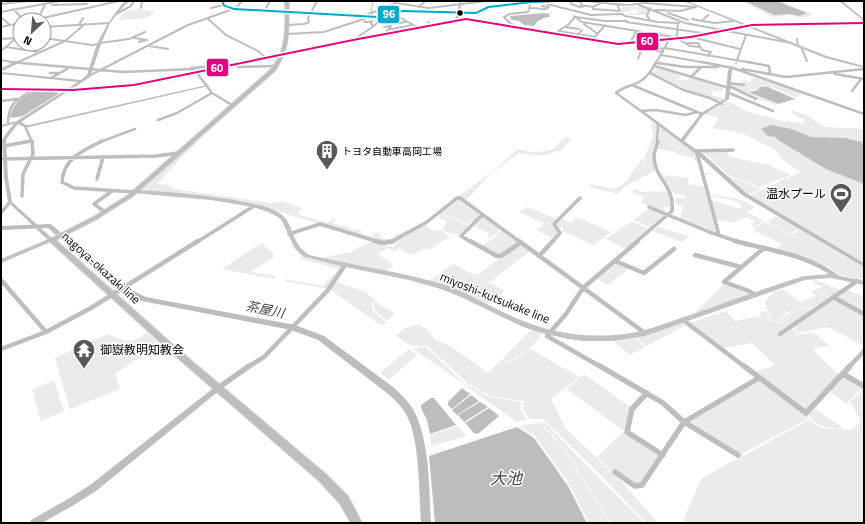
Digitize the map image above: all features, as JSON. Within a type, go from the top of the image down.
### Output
[{"type":"main road","points":[[1,89],[68,90],[134,85],[284,55],[286,48],[287,1]]},
{"type":"main road","points":[[684,1],[696,7],[832,59],[864,68]]},
{"type":"main road","name":"nagoya-okazaki line","points":[[284,55],[276,66],[135,192],[105,212],[53,238],[218,388],[324,478],[344,500],[357,523]]},
{"type":"main road","name":"miyoshi-kutsukake line","points":[[135,192],[202,197],[267,209],[280,216],[294,245],[302,253],[346,265],[443,287],[523,324],[548,333],[578,338],[608,339],[629,337],[645,333],[812,276],[838,276],[861,282]]},
{"type":"main road","points":[[1,261],[53,238]]},
{"type":"street","points":[[1,3],[27,1]]},
{"type":"street","points":[[30,6],[32,1]]},
{"type":"street","points":[[1,12],[60,1]]},
{"type":"street","points":[[52,17],[119,1]]},
{"type":"street","points":[[89,76],[99,44],[110,23],[116,14],[129,1]]},
{"type":"street","points":[[116,14],[131,6],[134,1]]},
{"type":"street","points":[[141,8],[142,1]]},
{"type":"street","points":[[222,1],[224,5]]},
{"type":"street","points":[[53,238],[40,229],[10,202],[3,158],[4,140],[8,133],[18,122],[89,76],[188,25],[234,9],[239,6],[242,1]]},
{"type":"street","points":[[264,10],[270,1]]},
{"type":"street","points":[[287,25],[304,24],[309,22],[308,18],[317,1]]},
{"type":"street","points":[[412,11],[426,1]]},
{"type":"street","points":[[364,16],[395,3],[426,8],[487,1]]},
{"type":"street","points":[[211,8],[224,5],[234,9],[370,16],[390,14],[400,11],[476,13],[488,7],[529,2],[557,1]]},
{"type":"street","points":[[563,1],[600,3],[618,7],[639,5],[651,1]]},
{"type":"street","points":[[571,1],[571,4],[575,6]]},
{"type":"street","points":[[840,1],[864,22]]},
{"type":"street","points":[[46,3],[64,6],[87,4],[90,2]]},
{"type":"street","points":[[529,2],[530,8]]},
{"type":"street","points":[[541,2],[591,15],[621,13]]},
{"type":"street","points":[[581,2],[581,5],[621,13],[661,24],[685,23]]},
{"type":"street","points":[[9,10],[13,3]]},
{"type":"street","points":[[456,21],[460,3]]},
{"type":"street","points":[[492,3],[496,6]]},
{"type":"street","points":[[597,20],[588,13],[593,12],[593,8],[600,3]]},
{"type":"street","points":[[645,3],[696,7]]},
{"type":"street","points":[[564,8],[575,6],[580,7],[585,5]]},
{"type":"street","points":[[639,5],[688,20]]},
{"type":"street","points":[[512,27],[512,24],[505,20],[504,17],[510,14],[527,12],[530,8],[546,9],[548,7],[542,6]]},
{"type":"street","points":[[440,7],[440,12]]},
{"type":"street","points":[[609,11],[618,7]]},
{"type":"street","points":[[618,7],[621,13],[625,16],[632,16]]},
{"type":"street","points":[[653,10],[683,11],[696,7]]},
{"type":"street","points":[[649,26],[650,21],[648,16],[650,8]]},
{"type":"street","points":[[677,8],[683,11]]},
{"type":"street","points":[[13,9],[16,12]]},
{"type":"street","points":[[388,11],[385,12],[390,14]]},
{"type":"street","points":[[656,11],[667,17],[685,23],[791,43]]},
{"type":"street","points":[[557,33],[581,12]]},
{"type":"street","points":[[353,40],[374,26],[383,15]]},
{"type":"street","points":[[697,25],[708,15]]},
{"type":"street","points":[[286,34],[324,32],[370,16]]},
{"type":"street","points":[[625,16],[626,22],[630,25]]},
{"type":"street","points":[[1,17],[10,25]]},
{"type":"street","points":[[208,17],[226,36],[258,51],[266,58]]},
{"type":"street","points":[[574,17],[626,22],[650,21]]},
{"type":"street","points":[[574,17],[598,34]]},
{"type":"street","points":[[79,25],[83,18]]},
{"type":"street","points":[[406,22],[408,21],[399,18],[392,21],[392,24],[406,22],[419,28]]},
{"type":"street","points":[[692,18],[715,23],[734,21]]},
{"type":"street","points":[[284,55],[387,33],[467,19],[594,39]]},
{"type":"street","points":[[364,22],[371,21],[371,24],[374,26]]},
{"type":"street","points":[[594,39],[609,21]]},
{"type":"street","points":[[428,22],[432,25]]},
{"type":"street","points":[[582,22],[676,38],[686,42]]},
{"type":"street","points":[[626,22],[709,34]]},
{"type":"street","points":[[621,28],[626,22]]},
{"type":"street","points":[[557,33],[578,35],[616,44],[630,44],[691,37],[709,34],[722,29],[747,26],[864,22]]},
{"type":"street","points":[[52,27],[110,23]]},
{"type":"street","points":[[676,38],[678,23]]},
{"type":"street","points":[[52,46],[65,41],[84,24]]},
{"type":"street","points":[[389,30],[413,24]]},
{"type":"street","points":[[1,27],[10,25]]},
{"type":"street","points":[[384,27],[391,26],[389,30],[386,31],[387,33]]},
{"type":"street","points":[[565,27],[581,30],[578,35]]},
{"type":"street","points":[[754,36],[759,30]]},
{"type":"street","points":[[630,44],[637,31]]},
{"type":"street","points":[[52,39],[92,45],[133,38],[145,32]]},
{"type":"street","points":[[682,141],[702,114],[722,104],[727,99],[729,94],[730,70],[734,68],[746,35]]},
{"type":"street","points":[[634,36],[648,39]]},
{"type":"street","points":[[691,37],[709,40],[727,47],[740,49]]},
{"type":"street","points":[[1,39],[12,38]]},
{"type":"street","points":[[133,38],[143,40]]},
{"type":"street","points":[[797,39],[807,61]]},
{"type":"street","points":[[669,40],[650,73],[641,81],[619,90],[616,93],[696,152],[744,194],[864,265]]},
{"type":"street","points":[[1,51],[12,42]]},
{"type":"street","points":[[679,43],[698,43],[702,50],[711,52],[707,56]]},
{"type":"street","points":[[630,44],[734,68],[786,77],[846,72],[864,68]]},
{"type":"street","points":[[148,46],[168,49]]},
{"type":"street","points":[[6,47],[12,48]]},
{"type":"street","points":[[638,59],[642,47]]},
{"type":"street","points":[[663,51],[695,52],[707,56],[769,66],[770,74]]},
{"type":"street","points":[[1,70],[39,52]]},
{"type":"street","points":[[1,60],[13,63],[92,70],[140,71],[216,66],[220,68]]},
{"type":"street","points":[[657,63],[671,66],[734,68],[864,114]]},
{"type":"street","points":[[235,64],[238,67],[276,66]]},
{"type":"street","points":[[654,66],[729,86],[756,98]]},
{"type":"street","points":[[691,77],[701,67]]},
{"type":"street","points":[[52,78],[68,68]]},
{"type":"street","points":[[101,70],[123,72],[194,69],[212,93],[232,105]]},
{"type":"street","points":[[846,72],[849,76]]},
{"type":"street","points":[[1,73],[83,81]]},
{"type":"street","points":[[50,73],[59,73]]},
{"type":"street","points":[[650,73],[683,90],[710,98],[722,104]]},
{"type":"street","points":[[825,74],[863,79]]},
{"type":"street","points":[[852,91],[863,79]]},
{"type":"street","points":[[632,85],[702,114]]},
{"type":"street","points":[[729,86],[744,85]]},
{"type":"street","points":[[25,126],[207,86]]},
{"type":"street","points":[[1,101],[18,98],[33,90]]},
{"type":"street","points":[[158,120],[177,113],[212,93]]},
{"type":"street","points":[[729,94],[773,111]]},
{"type":"street","points":[[8,123],[8,112],[18,98]]},
{"type":"street","points":[[641,111],[655,110],[686,115],[697,112]]},
{"type":"street","points":[[1,126],[8,123],[18,122],[25,126],[32,141],[33,158],[23,174],[22,196]]},
{"type":"street","points":[[658,124],[659,137],[653,152],[656,165],[673,195],[672,211],[584,288],[566,314],[548,333],[547,336],[647,393],[663,404],[684,422],[738,455]]},
{"type":"street","points":[[134,129],[110,137],[73,157],[62,174],[62,182],[74,188],[135,192]]},
{"type":"street","points":[[3,148],[32,141]]},
{"type":"street","points":[[696,152],[723,149],[733,150]]},
{"type":"street","points":[[696,152],[719,235]]},
{"type":"street","points":[[3,158],[156,156],[178,153]]},
{"type":"street","points":[[97,180],[103,157]]},
{"type":"street","points":[[1,180],[6,178]]},
{"type":"street","points":[[105,212],[94,204],[112,191]]},
{"type":"street","points":[[289,234],[320,224],[378,242],[391,242],[427,222],[457,198],[460,198],[645,333]]},
{"type":"street","points":[[539,256],[560,233],[554,224],[580,198]]},
{"type":"street","points":[[1,213],[10,202]]},
{"type":"street","points":[[1,349],[46,332],[116,294],[254,206]]},
{"type":"street","points":[[649,207],[727,239],[801,258],[828,268],[838,276]]},
{"type":"street","points":[[482,215],[470,229],[461,236],[497,256],[501,256],[520,243]]},
{"type":"street","points":[[754,295],[749,291],[724,282],[764,248]]},
{"type":"street","points":[[615,261],[644,273],[674,249]]},
{"type":"street","points":[[695,255],[741,267]]},
{"type":"street","points":[[34,523],[93,488],[218,388],[241,371],[264,357],[290,332],[328,290],[346,265]]},
{"type":"street","points":[[1,280],[46,332]]},
{"type":"street","points":[[780,334],[833,297],[861,282]]},
{"type":"street","points":[[833,297],[864,314]]},
{"type":"street","points":[[683,320],[806,413],[864,351]]},
{"type":"street","points":[[843,374],[864,386]]},
{"type":"street","points":[[616,472],[635,486],[642,485],[684,422],[759,378]]},
{"type":"street","points":[[647,393],[632,409],[627,432],[663,455]]},
{"type":"shaded area","points":[[741,1],[782,1],[787,5],[813,14],[803,18],[790,15],[772,17]]},
{"type":"shaded area","points":[[639,6],[649,9],[647,15],[630,15],[628,12],[634,14],[639,12],[638,10],[633,9],[622,12],[620,8],[625,7]]},
{"type":"shaded area","points":[[140,9],[155,12],[148,17],[117,20],[127,11]]},
{"type":"shaded area","points":[[656,67],[682,75],[678,79],[686,81],[690,77],[719,86],[722,88],[721,92],[713,90],[712,95],[725,99],[721,102],[684,90],[652,73]]},
{"type":"shaded area","points":[[756,78],[774,84],[772,87],[759,87],[759,89],[748,91],[778,105],[757,99],[730,86],[730,83],[745,85],[740,84],[740,80],[752,82],[750,79]]},
{"type":"shaded area","points":[[775,84],[802,93],[796,98],[772,87]]},
{"type":"shaded area","points":[[728,101],[744,110],[782,121],[797,122],[802,124],[805,120],[792,113],[792,110],[808,116],[824,127],[864,129],[864,263],[748,196],[801,172],[782,159],[776,150],[742,133],[712,128],[719,118],[704,114]]},
{"type":"shaded area","points":[[653,122],[656,125],[657,137],[652,151],[656,170],[624,187],[618,194],[589,187],[591,184],[613,189],[621,186],[631,176],[629,176],[644,157],[645,161],[636,174],[646,161],[645,156],[653,136],[651,123]]},
{"type":"shaded area","points":[[661,126],[697,153],[698,162],[694,161],[694,158],[675,153],[679,146],[674,152],[656,148],[660,137],[658,128]]},
{"type":"shaded area","points":[[567,137],[571,139],[561,151],[542,155],[519,153],[489,175],[466,201],[459,196],[497,168],[517,149],[533,152],[549,150],[554,148]]},
{"type":"shaded area","points":[[196,141],[199,141],[157,184],[169,185],[175,189],[271,203],[282,201],[302,208],[297,214],[327,223],[333,218],[336,219],[332,223],[362,231],[361,233],[371,236],[375,232],[381,234],[380,237],[390,240],[394,237],[394,235],[413,228],[391,242],[372,239],[256,205],[141,190]]},
{"type":"shaded area","points":[[727,150],[727,153],[731,157],[768,165],[791,175],[759,187],[729,175],[702,151]]},
{"type":"shaded area","points":[[703,173],[720,174],[704,174],[710,194],[742,200],[755,207],[747,212],[763,221],[754,228],[752,224],[755,221],[746,217],[732,223],[715,219],[711,200],[740,209],[742,205],[736,201],[708,195]]},
{"type":"shaded area","points":[[662,175],[689,178],[688,184],[704,187],[717,233],[680,220],[683,206],[675,204],[675,197],[685,199],[686,196],[674,194]]},
{"type":"shaded area","points":[[727,175],[761,189],[747,195],[736,186],[739,186]]},
{"type":"shaded area","points":[[635,189],[641,192],[670,191],[671,207],[665,206],[663,212],[642,203],[641,201],[644,197],[632,192]]},
{"type":"shaded area","points":[[458,199],[480,215],[473,223],[470,222],[467,224],[458,219],[439,214]]},
{"type":"shaded area","points":[[527,207],[557,219],[553,224],[559,233],[554,239],[537,230],[545,224],[519,212]]},
{"type":"shaded area","points":[[650,208],[666,215],[651,228],[633,220]]},
{"type":"shaded area","points":[[441,215],[457,220],[470,227],[461,235],[446,232],[443,229],[447,221],[438,217]]},
{"type":"shaded area","points":[[483,216],[500,229],[491,238],[487,237],[490,234],[474,226]]},
{"type":"shaded area","points":[[775,216],[780,219],[782,218],[799,228],[791,234],[767,222]]},
{"type":"shaded area","points":[[577,217],[611,232],[593,245],[562,231],[564,229],[556,225],[562,219],[571,223]]},
{"type":"shaded area","points":[[632,221],[649,229],[626,249],[606,239]]},
{"type":"shaded area","points":[[764,222],[792,235],[800,229],[864,267],[864,281],[838,274],[829,267],[800,256],[775,250],[782,244],[753,230]]},
{"type":"shaded area","points":[[424,225],[434,231],[441,230],[449,237],[429,250],[427,248],[410,255],[399,248],[395,251],[387,248],[386,246],[394,247],[397,244],[393,242]]},
{"type":"shaded area","points":[[658,227],[690,236],[682,242],[652,231]]},
{"type":"shaded area","points":[[501,230],[518,243],[501,255],[482,246],[493,239]]},
{"type":"shaded area","points":[[372,241],[382,244],[387,249],[377,254],[394,265],[384,272],[322,258],[350,252]]},
{"type":"shaded area","points":[[265,243],[264,246],[273,252],[274,257],[251,272],[276,276],[274,279],[222,269],[258,245]]},
{"type":"shaded area","points":[[520,244],[530,251],[490,282],[474,274],[478,274]]},
{"type":"shaded area","points":[[302,255],[307,258],[343,266],[328,289],[284,281],[285,279],[323,286],[339,269],[304,260],[300,256]]},
{"type":"shaded area","points":[[615,263],[628,269],[608,285],[597,279]]},
{"type":"shaded area","points":[[453,264],[505,291],[488,304],[455,289],[429,281]]},
{"type":"shaded area","points":[[815,280],[841,290],[815,307],[803,308],[785,313],[778,322],[771,320],[765,302],[775,291],[784,290],[800,302],[816,296],[811,292],[823,287],[813,283]]},
{"type":"shaded area","points":[[336,282],[366,292],[376,301],[371,303],[374,312],[386,322],[382,326],[331,290]]},
{"type":"shaded area","points":[[724,284],[749,294],[693,315]]},
{"type":"shaded area","points":[[847,290],[864,297],[864,313],[835,297]]},
{"type":"shaded area","points":[[834,299],[864,316],[864,346],[828,327],[799,333],[793,327]]},
{"type":"shaded area","points":[[377,302],[395,313],[387,321],[375,311],[373,303]]},
{"type":"shaded area","points":[[815,308],[778,334],[780,337],[792,328],[799,335],[813,332],[830,346],[815,348],[814,351],[839,375],[805,410],[754,372],[775,365],[752,343],[723,348],[689,323],[726,311],[735,321],[762,316],[760,312],[767,311],[770,320],[778,323],[786,315],[794,311]]},
{"type":"shaded area","points":[[683,322],[685,324],[683,327],[646,346],[637,338]]},
{"type":"shaded area","points":[[418,324],[428,330],[435,340],[449,345],[488,373],[502,359],[509,363],[531,349],[579,377],[551,399],[566,429],[623,483],[658,523],[646,523],[595,469],[543,419],[529,419],[523,409],[524,401],[490,396],[467,383],[428,346],[411,346],[396,336],[405,328]]},
{"type":"shaded area","points":[[531,330],[543,333],[530,348],[509,362],[503,358]]},
{"type":"shaded area","points":[[147,332],[159,344],[115,374],[120,389],[70,409],[55,358],[109,334],[125,341],[135,340]]},
{"type":"shaded area","points":[[635,338],[645,347],[630,355],[614,342]]},
{"type":"shaded area","points":[[426,347],[465,384],[490,397],[522,402],[520,409],[527,420],[517,422],[412,348]]},
{"type":"shaded area","points":[[409,349],[417,355],[389,380],[380,373]]},
{"type":"shaded area","points":[[584,374],[630,407],[624,431],[567,389]]},
{"type":"shaded area","points":[[845,376],[863,387],[846,404],[830,392]]},
{"type":"shaded area","points":[[54,380],[64,411],[41,421],[32,390]]},
{"type":"shaded area","points":[[760,381],[806,414],[808,419],[741,454],[688,423]]},
{"type":"shaded area","points":[[864,389],[864,523],[682,523],[702,478],[809,420],[822,428],[852,430],[861,421],[850,402]]},
{"type":"shaded area","points":[[814,408],[844,429],[823,426],[814,422],[808,414]]},
{"type":"shaded area","points":[[544,422],[644,523],[610,523],[567,452],[542,423]]},
{"type":"shaded area","points":[[541,423],[566,452],[609,523],[589,523],[570,485],[535,436],[519,426]]},
{"type":"shaded area","points":[[458,426],[467,436],[431,446],[430,435]]},
{"type":"shaded area","points":[[623,432],[660,456],[641,483],[627,485],[597,457]]},
{"type":"water","points":[[745,1],[777,1],[807,13],[799,16],[789,14],[774,15]]},
{"type":"water","points":[[544,13],[549,14],[550,17],[536,22],[534,26],[524,25],[519,21],[509,19],[511,18],[510,16]]},
{"type":"water","points":[[760,87],[768,87],[795,99],[778,104],[749,92],[758,90]]},
{"type":"water","points":[[33,92],[57,92],[58,94],[23,116],[10,118],[12,109],[15,105],[25,96]]},
{"type":"water","points":[[771,125],[791,129],[811,137],[845,138],[862,142],[864,148],[864,184],[826,169],[778,140],[776,137],[768,136],[761,129]]},
{"type":"water","points":[[462,388],[470,394],[452,409],[448,405],[448,402]]},
{"type":"water","points":[[471,395],[479,401],[457,415],[452,410]]},
{"type":"water","points":[[431,398],[434,398],[456,425],[430,434],[427,420],[421,405]]},
{"type":"water","points":[[480,402],[488,407],[464,422],[458,415]]},
{"type":"water","points":[[489,408],[499,416],[479,433],[475,434],[465,423]]},
{"type":"water","name":"大池","points":[[517,427],[534,438],[568,486],[587,523],[435,523],[429,456]]},
{"type":"waterway","points":[[371,12],[373,1]]},
{"type":"waterway","points":[[508,20],[515,26]]},
{"type":"waterway","name":"茶屋川","points":[[1,228],[50,226],[126,291],[145,299],[292,327],[321,338],[390,390],[397,396],[411,414],[417,432],[421,454],[426,523]]},
{"type":"transit line","name":"96","points":[[222,1],[224,5],[234,9],[378,17],[403,11],[476,13],[488,7],[531,2],[557,1]]},
{"type":"transit line","name":"60","points":[[1,89],[73,90],[134,85],[353,40],[466,19],[618,44],[691,37],[752,25],[864,23]]},
{"type":"place","name":"トヨタ自動車高岡工場","points":[[327,170]]},
{"type":"place","name":"温水プール","points":[[841,214]]},
{"type":"place","name":"御嶽教明知教会","points":[[84,370]]}]
